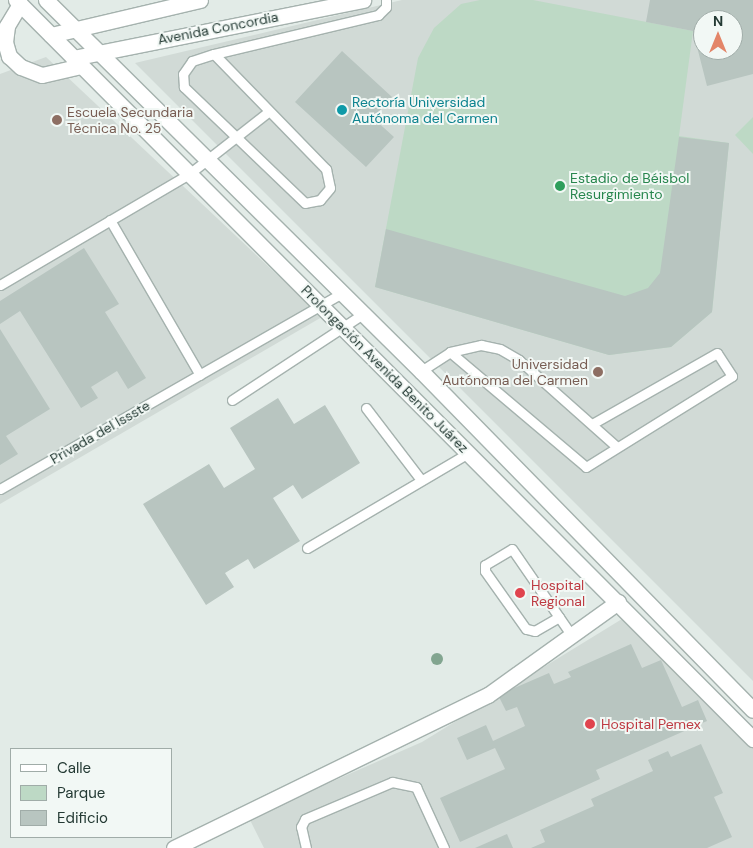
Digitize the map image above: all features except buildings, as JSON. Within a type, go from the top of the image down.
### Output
[{"type":"main road","name":"Prolongación Avenida Benito Juárez","points":[[46,0],[422,371],[753,710]]},
{"type":"main road","points":[[51,35],[200,0]]},
{"type":"main road","name":"Avenida Concordia","points":[[5,56],[21,68],[42,75],[77,62],[99,51],[363,0]]},
{"type":"main road","name":"Prolongación Avenida Benito Juárez","points":[[18,2],[753,739]]},
{"type":"main road","points":[[5,56],[7,26],[18,2]]},
{"type":"main road","points":[[174,848],[488,695],[618,602]]},
{"type":"lane","points":[[214,54],[268,112],[326,169],[330,188],[320,200],[304,203],[238,137],[184,87],[183,74],[192,61],[214,54],[378,15],[386,7],[386,0]]},
{"type":"lane","points":[[0,285],[189,174],[208,161],[268,112]]},
{"type":"lane","points":[[110,220],[200,375]]},
{"type":"lane","name":"Privada del Issste","points":[[0,489],[342,293]]},
{"type":"lane","points":[[232,400],[345,329],[363,314]]},
{"type":"lane","points":[[422,371],[450,352],[481,346],[500,349],[519,360],[594,423],[616,446]]},
{"type":"lane","points":[[450,352],[586,467],[616,446],[732,376],[717,353],[594,423]]},
{"type":"lane","points":[[366,408],[421,480]]},
{"type":"lane","points":[[307,548],[468,452]]},
{"type":"lane","points":[[559,617],[535,631],[526,629],[485,571],[486,565],[512,548],[572,636]]},
{"type":"lane","points":[[306,848],[301,827],[305,819],[392,782],[406,782],[423,796],[444,848]]},
{"type":"shaded area","name":"Universidad Autónoma del Carmen","points":[[402,0],[753,0],[753,681],[135,63]]},
{"type":"shaded area","points":[[46,57],[322,317],[0,504],[0,74]]},
{"type":"shaded area","name":"Hospital Pemex","points":[[622,619],[753,748],[753,848],[264,848],[249,818],[422,742]]},
{"type":"green space","name":"Estadio de Béisbol Resurgimiento","points":[[480,0],[533,0],[693,31],[679,136],[729,143],[712,312],[671,347],[609,355],[375,287],[418,58],[434,28],[461,4]]},
{"type":"green space","points":[[753,117],[753,154],[735,135]]},
{"type":"place","name":"Rectoría Universidad Autónoma del Carmen","points":[[342,110]]},
{"type":"place","name":"Escuela Secundaria Técnica No. 25","points":[[57,120]]},
{"type":"place","name":"Estadio de Béisbol Resurgimiento","points":[[560,186]]},
{"type":"place","name":"Universidad Autónoma del Carmen","points":[[598,372]]},
{"type":"place","name":"Hospital Regional","points":[[520,593]]},
{"type":"place","name":"Hospital Pemex","points":[[590,724]]}]
